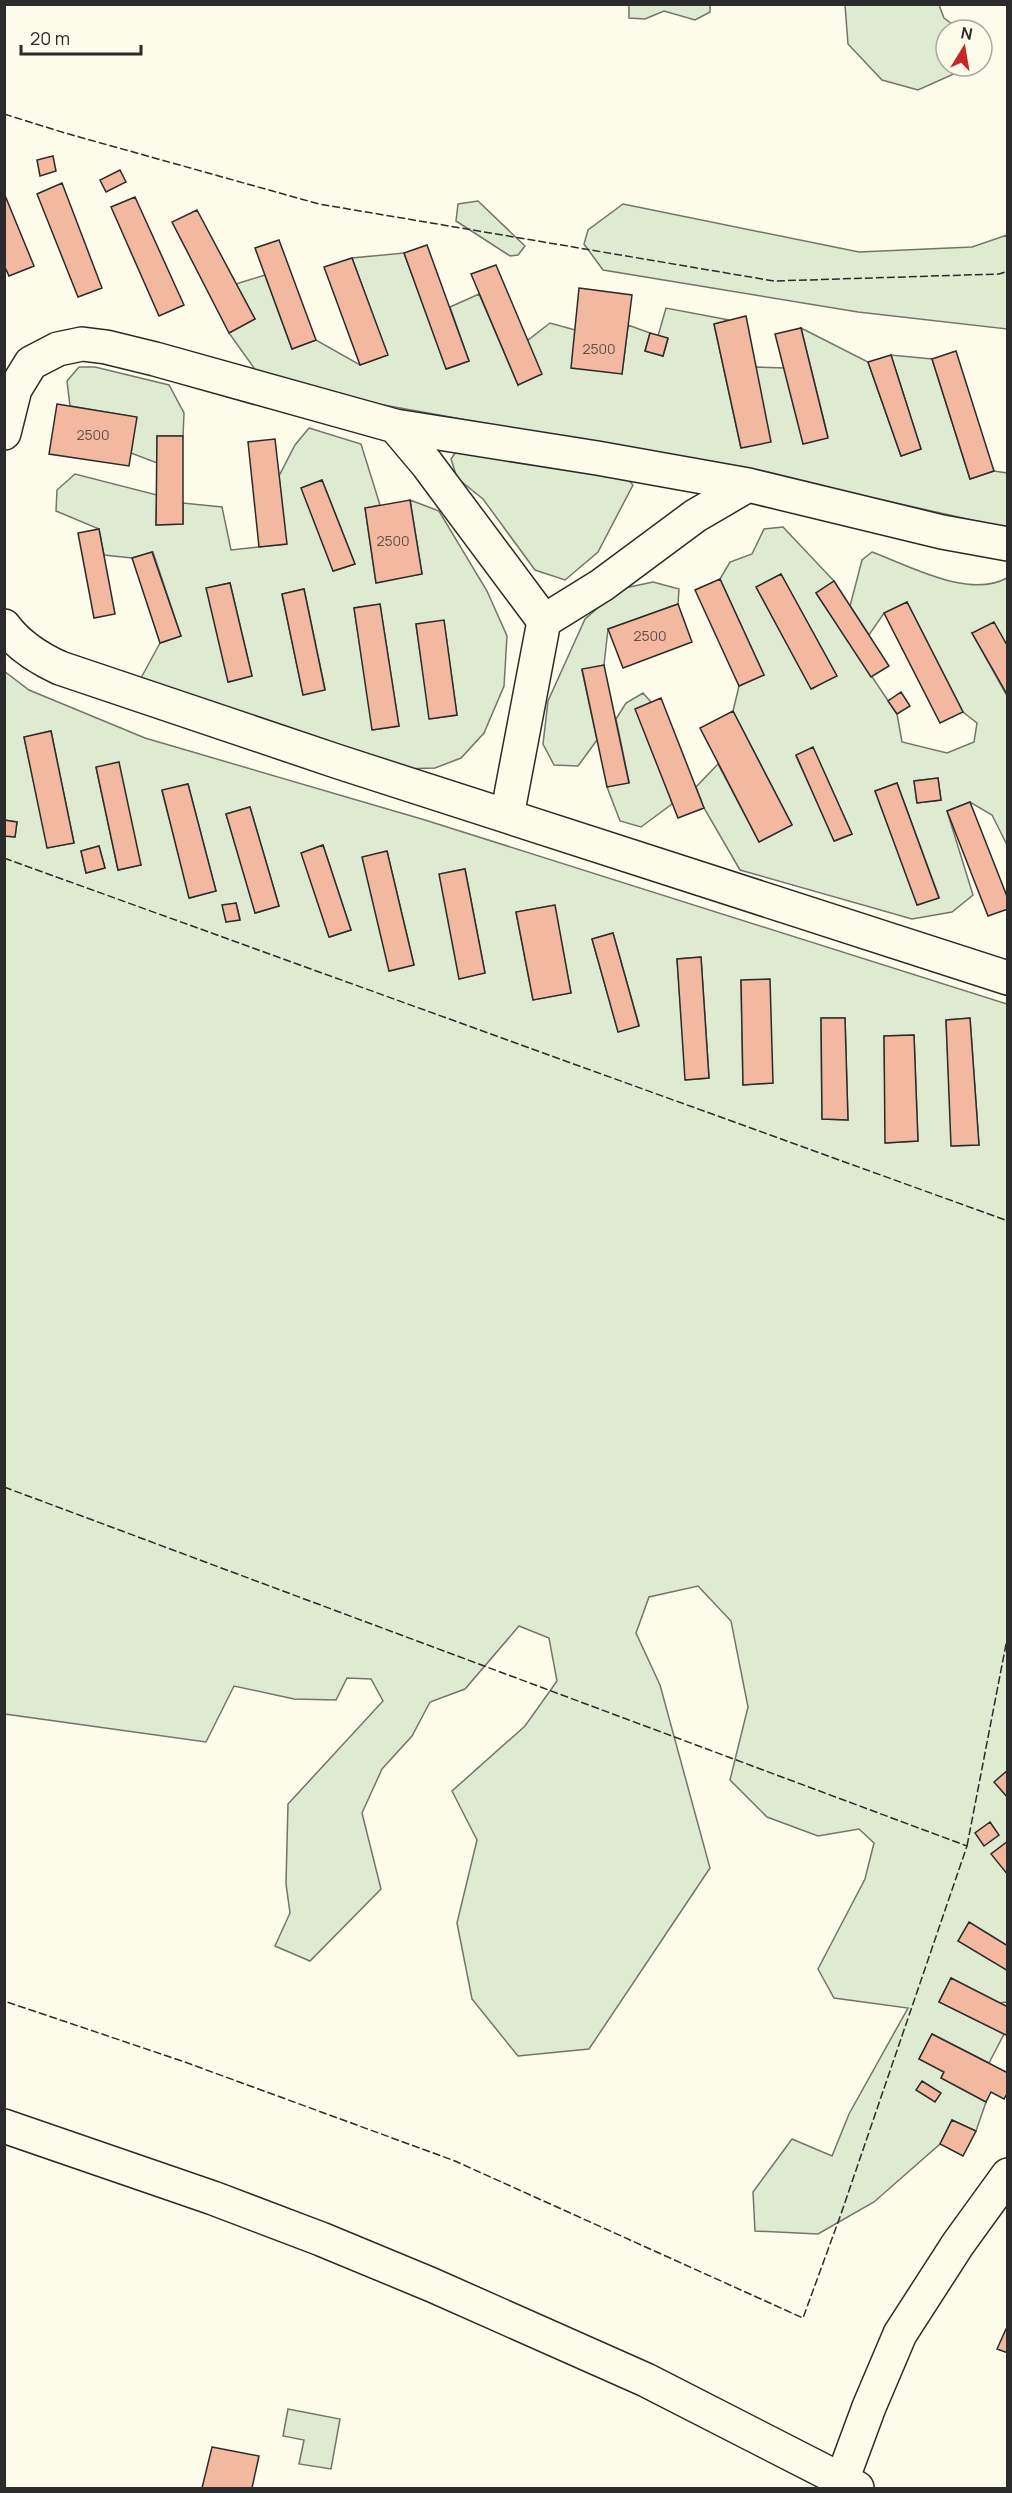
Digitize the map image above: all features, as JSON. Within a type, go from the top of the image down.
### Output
[{"type":"street","points":[[4,433],[15,389],[31,363],[58,349],[82,344],[106,347],[155,359],[395,426],[748,485],[942,532],[1008,544]]},
{"type":"street","points":[[395,426],[428,464],[544,621],[507,816]]},
{"type":"street","points":[[544,621],[602,585],[695,516],[748,485]]},
{"type":"street","points":[[4,626],[14,639],[44,661],[60,668],[339,762],[1008,978]]},
{"type":"street","points":[[4,2126],[213,2198],[432,2285],[646,2380],[850,2484],[869,2407],[900,2334],[958,2244],[1008,2175]]},
{"type":"green space","points":[[629,5],[710,5],[710,12],[695,20],[664,11],[645,19],[629,18]]},
{"type":"green space","points":[[845,5],[939,5],[944,18],[934,18],[934,78],[945,78],[918,90],[882,80],[848,44]]},
{"type":"green space","points":[[478,201],[525,246],[518,255],[510,256],[456,221],[458,204]]},
{"type":"green space","points":[[623,204],[859,252],[972,247],[1007,235],[1007,329],[858,312],[603,270],[584,244],[588,230]]},
{"type":"green space","points":[[404,253],[447,369],[469,361],[450,307],[479,294],[518,385],[527,341],[550,323],[575,330],[622,374],[628,325],[650,333],[645,351],[663,356],[668,339],[658,336],[666,308],[729,320],[714,324],[741,448],[756,367],[784,368],[828,437],[801,328],[868,362],[901,456],[921,449],[891,355],[932,359],[970,479],[994,471],[1007,473],[1007,528],[763,473],[378,404],[259,375],[229,333],[255,319],[236,284],[265,275],[292,349],[316,340],[360,365],[387,355],[352,258]]},
{"type":"green space","points":[[79,367],[95,367],[169,385],[184,413],[183,436],[157,436],[157,463],[131,453],[136,417],[70,406],[67,381]]},
{"type":"green space","points":[[309,428],[361,444],[380,505],[365,508],[376,582],[422,574],[410,500],[439,511],[487,591],[507,636],[504,686],[484,733],[461,758],[435,768],[403,769],[141,678],[160,643],[181,636],[153,552],[132,558],[104,555],[99,529],[56,511],[57,490],[75,474],[157,495],[156,525],[183,524],[183,503],[222,507],[231,550],[286,544],[279,476],[295,445]],"holes":[[[322,480],[355,564],[334,571],[302,488]],[[230,583],[252,676],[229,682],[207,588]],[[304,589],[325,689],[303,694],[282,594]],[[380,604],[399,726],[373,730],[354,608]],[[444,621],[457,715],[430,719],[416,625]]]},
{"type":"green space","points":[[458,449],[622,473],[633,485],[598,552],[565,580],[535,570],[483,499],[457,478],[451,459]]},
{"type":"green space","points":[[783,527],[834,581],[816,593],[897,714],[902,742],[947,753],[974,742],[977,723],[963,712],[907,602],[884,613],[869,635],[850,606],[862,560],[872,552],[921,572],[958,583],[975,585],[1007,578],[1007,647],[972,633],[1007,696],[1007,845],[992,815],[970,802],[947,811],[973,895],[952,912],[912,919],[740,870],[704,808],[696,787],[718,764],[759,842],[792,825],[733,711],[739,686],[764,675],[720,579],[730,562],[752,554],[764,529]],"holes":[[[781,574],[836,675],[812,689],[757,587]],[[813,748],[852,834],[835,841],[796,756]],[[938,778],[941,800],[917,803],[914,781]],[[897,783],[939,897],[918,905],[875,791]]]},
{"type":"green space","points":[[653,582],[679,589],[678,604],[608,629],[604,665],[582,670],[597,740],[578,766],[554,765],[543,744],[548,701],[585,619],[620,589]]},
{"type":"green space","points":[[4,671],[29,690],[145,738],[425,820],[1007,1004],[1007,2002],[998,2003],[951,1978],[939,2002],[1004,2034],[989,2063],[932,2034],[919,2059],[944,2072],[941,2078],[986,2102],[976,2131],[952,2120],[940,2144],[874,2202],[818,2234],[755,2231],[753,2192],[792,2139],[832,2156],[849,2114],[908,2008],[834,1998],[818,1969],[865,1879],[874,1843],[859,1829],[818,1836],[767,1817],[730,1780],[748,1707],[731,1621],[698,1586],[649,1597],[636,1633],[660,1685],[710,1868],[589,2049],[518,2056],[472,1999],[457,1923],[477,1840],[452,1791],[525,1726],[557,1681],[549,1638],[519,1626],[465,1689],[430,1702],[412,1736],[382,1769],[362,1813],[381,1889],[310,1961],[275,1946],[290,1913],[286,1884],[288,1804],[383,1701],[371,1679],[347,1678],[336,1700],[294,1699],[234,1686],[206,1742],[5,1714],[4,836],[15,837],[17,822],[5,820]],"holes":[[[51,731],[74,843],[48,848],[24,737]],[[96,767],[141,865],[118,870]],[[188,784],[216,891],[190,898],[162,791]],[[250,807],[279,906],[256,913],[226,814]],[[323,845],[351,930],[330,937],[302,853]],[[99,846],[105,868],[86,873],[81,851]],[[387,851],[414,965],[389,971]],[[465,869],[485,973],[460,978],[440,874]],[[236,903],[240,919],[226,922],[223,906]],[[554,905],[571,993],[533,1000],[516,912]],[[613,933],[639,1025],[618,1031],[592,939]],[[701,957],[709,1078],[686,1080],[677,959]],[[741,980],[773,1083],[743,1085]],[[821,1018],[845,1018],[848,1120],[822,1119]],[[970,1018],[979,1145],[952,1146],[946,1020]],[[914,1035],[918,1141],[886,1143],[884,1036]]]},
{"type":"green space","points":[[643,693],[651,702],[672,804],[641,827],[620,821],[607,787],[629,782],[616,719],[626,703]]},
{"type":"green space","points":[[288,2409],[340,2419],[331,2469],[299,2464],[304,2440],[283,2436]]},
{"type":"building","points":[[53,156],[56,171],[40,176],[37,160]]},
{"type":"building","points":[[120,170],[126,182],[106,192],[100,180]]},
{"type":"building","points":[[62,183],[102,288],[78,297],[37,194]]},
{"type":"building","points":[[4,193],[34,266],[9,276],[4,265]]},
{"type":"building","points":[[135,197],[184,305],[159,316],[111,207]]},
{"type":"building","points":[[197,210],[255,319],[229,333],[172,222]]},
{"type":"building","points":[[279,240],[316,340],[292,349],[255,248]]},
{"type":"building","points":[[427,245],[469,361],[446,369],[404,253]]},
{"type":"building","points":[[352,258],[388,355],[360,365],[324,267]]},
{"type":"building","points":[[496,265],[542,374],[518,385],[471,274]]},
{"type":"building","points":[[579,288],[632,295],[622,374],[571,368]]},
{"type":"building","points":[[746,316],[771,442],[741,448],[714,324]]},
{"type":"building","points":[[801,328],[828,438],[803,444],[775,334]]},
{"type":"building","points":[[650,333],[668,338],[663,356],[645,351]]},
{"type":"building","points":[[956,351],[994,471],[970,479],[932,359]]},
{"type":"building","points":[[891,355],[921,449],[901,456],[868,362]]},
{"type":"building","points":[[57,404],[137,417],[129,466],[49,454]]},
{"type":"building","points":[[157,436],[183,436],[183,524],[156,525]]},
{"type":"building","points":[[275,439],[287,544],[259,547],[248,442]]},
{"type":"building","points":[[322,480],[355,564],[333,571],[301,488]]},
{"type":"building","points":[[410,500],[422,574],[376,583],[365,508]]},
{"type":"building","points":[[99,529],[115,614],[94,618],[78,533]]},
{"type":"building","points":[[152,552],[181,636],[160,643],[132,558]]},
{"type":"building","points":[[781,574],[837,676],[811,689],[756,587]]},
{"type":"building","points":[[720,579],[764,675],[739,686],[695,590]]},
{"type":"building","points":[[834,581],[889,666],[871,677],[816,593]]},
{"type":"building","points":[[230,583],[252,676],[228,682],[206,588]]},
{"type":"building","points":[[304,589],[325,690],[303,695],[282,594]]},
{"type":"building","points":[[907,602],[963,712],[940,723],[884,613]]},
{"type":"building","points":[[380,604],[399,726],[372,730],[354,608]]},
{"type":"building","points":[[678,604],[692,642],[623,668],[608,629]]},
{"type":"building","points":[[444,620],[457,715],[429,719],[416,624]]},
{"type":"building","points":[[994,622],[1008,647],[1008,696],[972,633]]},
{"type":"building","points":[[604,665],[629,783],[607,787],[582,669]]},
{"type":"building","points":[[901,692],[910,706],[897,714],[888,701]]},
{"type":"building","points":[[661,698],[704,808],[678,818],[635,709]]},
{"type":"building","points":[[733,711],[792,825],[759,842],[700,728]]},
{"type":"building","points":[[51,731],[74,843],[47,848],[24,737]]},
{"type":"building","points":[[813,747],[852,834],[834,841],[796,755]]},
{"type":"building","points":[[119,762],[141,865],[118,870],[96,767]]},
{"type":"building","points":[[938,778],[941,800],[917,803],[914,781]]},
{"type":"building","points":[[897,783],[939,898],[917,905],[875,791]]},
{"type":"building","points":[[188,784],[216,891],[189,898],[162,790]]},
{"type":"building","points":[[970,802],[1008,899],[1008,909],[988,916],[947,811]]},
{"type":"building","points":[[250,807],[279,906],[255,913],[226,814]]},
{"type":"building","points":[[4,820],[17,822],[15,837],[4,836]]},
{"type":"building","points":[[323,845],[351,930],[329,937],[301,853]]},
{"type":"building","points":[[99,846],[105,868],[86,873],[81,851]]},
{"type":"building","points":[[387,851],[414,965],[389,971],[362,857]]},
{"type":"building","points":[[465,869],[485,973],[459,979],[439,874]]},
{"type":"building","points":[[236,903],[240,920],[226,922],[222,905]]},
{"type":"building","points":[[555,905],[571,993],[533,1000],[516,912]]},
{"type":"building","points":[[613,933],[639,1026],[618,1032],[592,939]]},
{"type":"building","points":[[701,957],[709,1078],[685,1080],[677,959]]},
{"type":"building","points":[[770,979],[773,1083],[743,1085],[741,980]]},
{"type":"building","points":[[821,1018],[845,1018],[848,1120],[822,1119]]},
{"type":"building","points":[[970,1018],[979,1145],[951,1146],[946,1020]]},
{"type":"building","points":[[914,1035],[918,1141],[885,1143],[884,1036]]},
{"type":"building","points":[[1008,1770],[1008,1798],[994,1782]]},
{"type":"building","points":[[990,1822],[999,1835],[984,1846],[975,1833]]},
{"type":"building","points":[[1008,1841],[1008,1875],[991,1854]]},
{"type":"building","points":[[969,1922],[1008,1946],[1008,1971],[958,1941]]},
{"type":"building","points":[[951,1978],[1008,2007],[1008,2036],[939,2002]]},
{"type":"building","points":[[932,2034],[1008,2073],[1008,2092],[1004,2099],[991,2092],[986,2102],[941,2078],[944,2072],[919,2059]]},
{"type":"building","points":[[922,2081],[941,2093],[935,2102],[916,2090]]},
{"type":"building","points":[[952,2120],[976,2131],[963,2156],[940,2144]]},
{"type":"building","points":[[1006,2329],[1008,2330],[1008,2353],[997,2349]]},
{"type":"building","points":[[212,2447],[259,2456],[252,2488],[202,2488]]},
{"type":"fence","points":[[4,114],[319,204],[774,281],[999,274],[1008,271]]},
{"type":"fence","points":[[4,858],[1008,1221]]},
{"type":"fence","points":[[4,1487],[967,1846],[803,2318],[455,2161],[182,2061],[4,2001]]},
{"type":"fence","points":[[967,1846],[1008,1634]]}]
